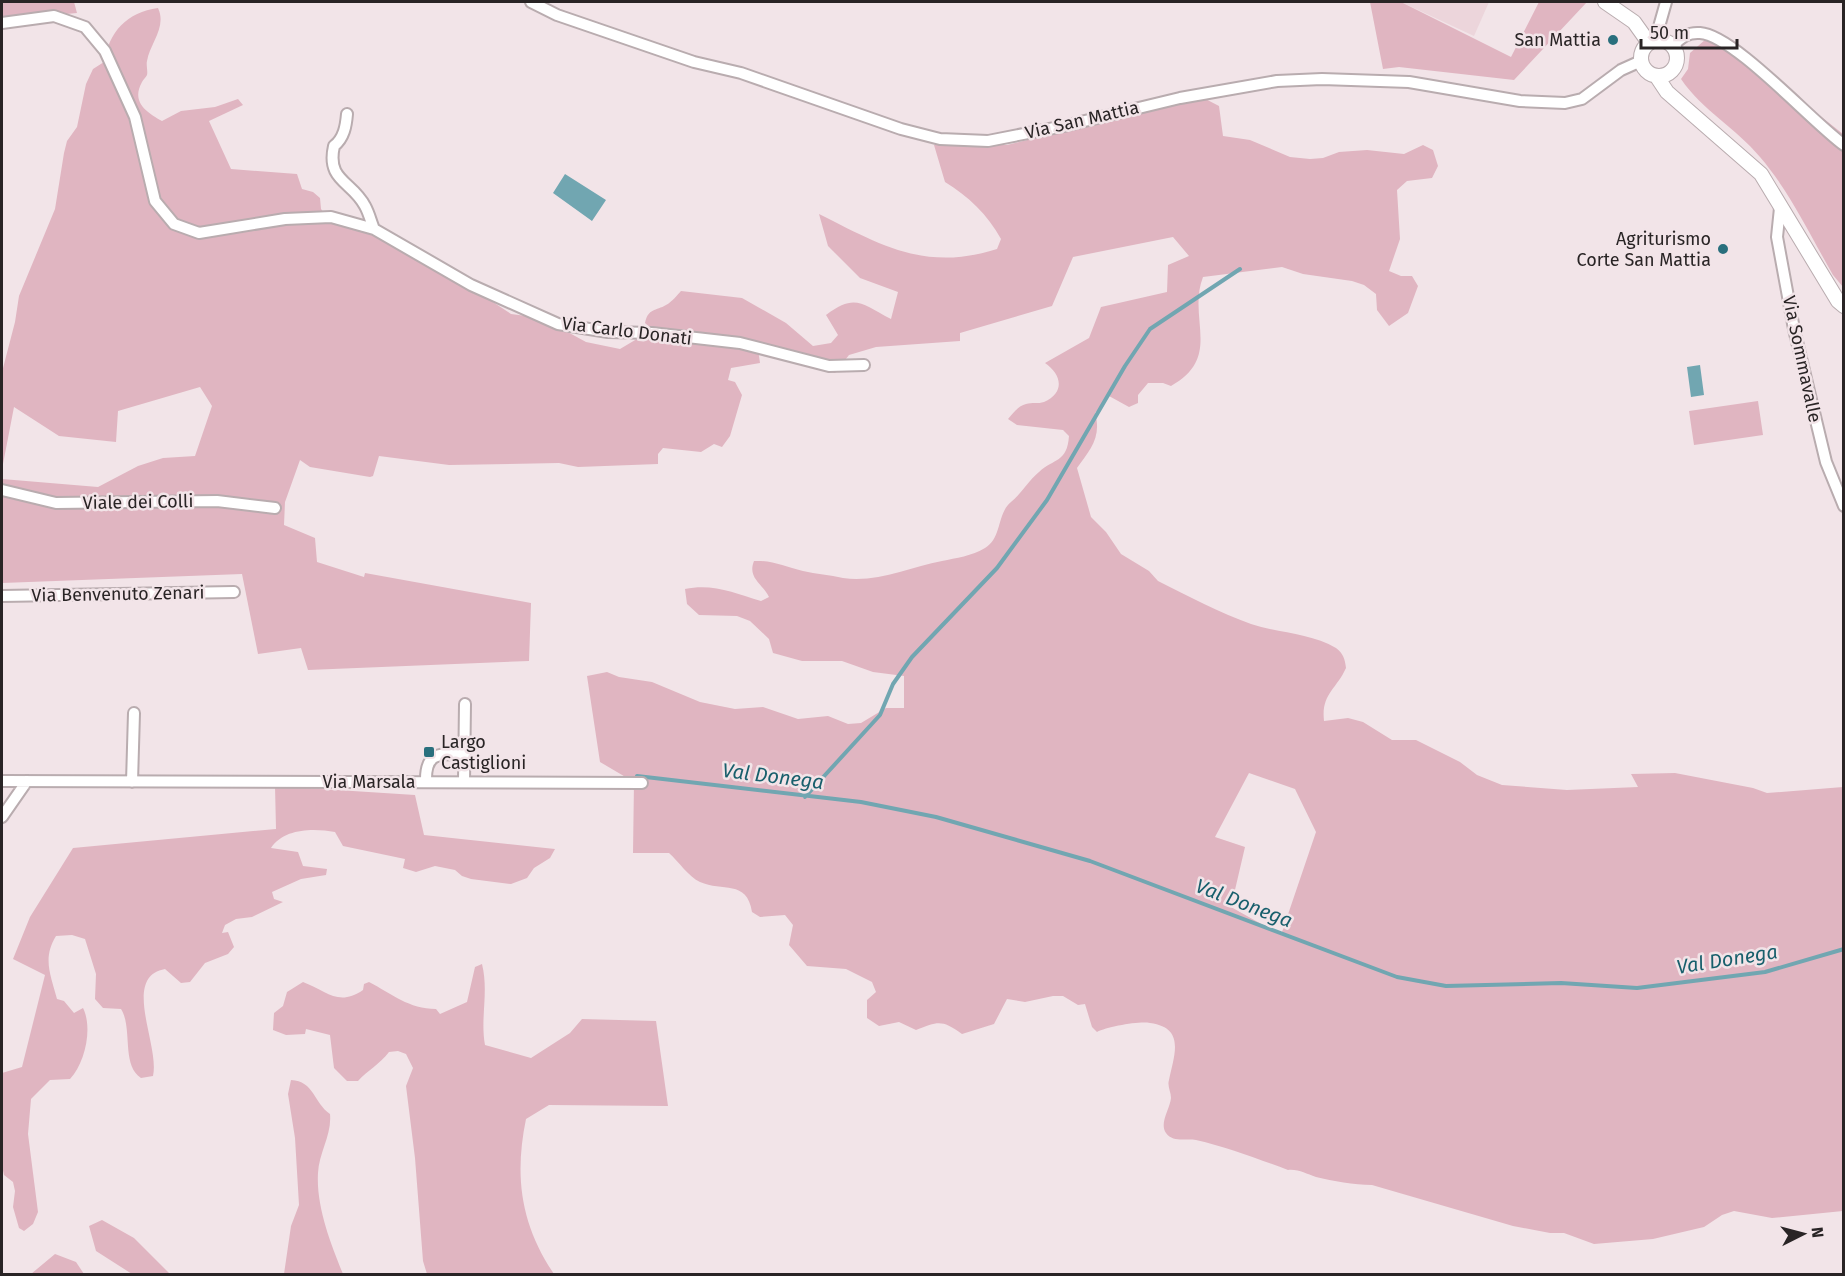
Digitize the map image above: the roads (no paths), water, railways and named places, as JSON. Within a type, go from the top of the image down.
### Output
[{"type":"street","name":"Via San Mattia","points":[[531,2],[558,15],[694,62],[741,73],[901,129],[940,140],[988,141],[1064,126],[1180,98],[1277,81],[1322,79],[1410,82],[1520,100],[1565,103],[1582,99],[1621,70],[1641,61]]},
{"type":"street","points":[[1605,2],[1634,22],[1652,42],[1667,42],[1672,46],[1676,53],[1674,68],[1670,73],[1657,76]]},
{"type":"street","points":[[1666,2],[1652,42],[1644,48],[1641,61],[1646,71],[1657,76],[1668,92],[1761,174],[1838,301],[1844,306]]},
{"type":"street","name":"Via Carlo Donati","points":[[2,22],[54,16],[85,27],[105,51],[135,117],[155,201],[174,224],[199,233],[285,219],[331,217],[374,229],[471,285],[558,324],[608,332],[740,344],[829,366],[864,365]]},
{"type":"street","points":[[1672,46],[1686,34],[1701,33],[1720,41],[1743,56],[1844,145]]},
{"type":"street","points":[[347,114],[346,126],[339,142],[334,146],[331,158],[334,172],[365,206],[374,229]]},
{"type":"street","name":"Via Sommavalle","points":[[1780,208],[1777,237],[1794,329],[1826,462],[1844,506]]},
{"type":"street","name":"Viale dei Colli","points":[[2,490],[56,503],[217,501],[275,508]]},
{"type":"street","name":"Via Benvenuto Zenari","points":[[2,596],[234,592]]},
{"type":"street","points":[[464,782],[465,704]]},
{"type":"street","points":[[132,782],[134,713]]},
{"type":"street","points":[[426,782],[427,765],[433,757],[438,754],[465,754]]},
{"type":"street","name":"Via Marsala","points":[[2,781],[642,783]]},
{"type":"street","points":[[2,817],[27,781]]},
{"type":"water","points":[[565,174],[606,200],[592,221],[553,193]]},
{"type":"water","points":[[1700,365],[1704,395],[1691,397],[1687,367]]},
{"type":"waterway","points":[[805,797],[880,715],[893,684],[912,657],[997,568],[1047,500],[1125,366],[1150,329],[1240,269]]},
{"type":"waterway","name":"Val Donega","points":[[637,776],[861,802],[936,817],[1090,861],[1397,977],[1446,986],[1561,983],[1637,988],[1765,972],[1844,949]]},
{"type":"place","name":"San Mattia","points":[[1613,40]]},
{"type":"place","name":"Agriturismo Corte San Mattia","points":[[1723,249]]},
{"type":"place","name":"Largo Castiglioni","points":[[429,752]]}]
